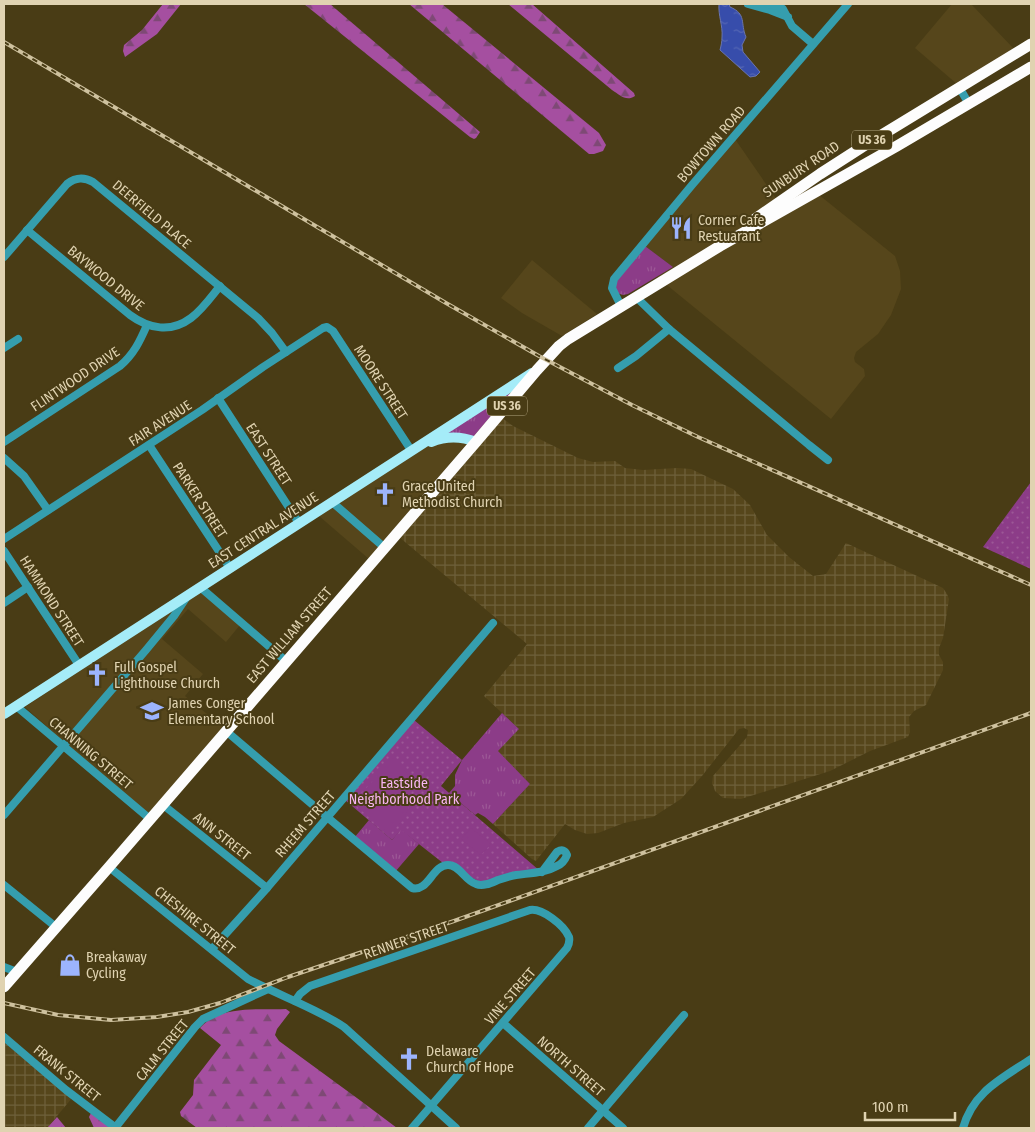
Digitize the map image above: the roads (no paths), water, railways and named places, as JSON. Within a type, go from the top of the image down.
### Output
[{"type":"highway","name":"SUNBURY ROAD","points":[[720,246],[770,208],[820,174],[888,130],[1031,44]]},
{"type":"highway","name":"SUNBURY ROAD","points":[[537,370],[568,339],[621,306],[720,246],[1031,67]]},
{"type":"highway","name":"EAST WILLIAM STREET","points":[[4,986],[109,867],[537,370]]},
{"type":"main road","name":"EAST CENTRAL AVENUE","points":[[8,710],[537,370]]},
{"type":"main road","points":[[411,450],[447,438],[466,438],[476,442]]},
{"type":"street","points":[[752,4],[769,6],[788,17],[792,26],[813,44]]},
{"type":"street","name":"BOWTOWN ROAD","points":[[621,306],[612,288],[614,279],[692,185],[848,4]]},
{"type":"street","points":[[959,87],[969,104]]},
{"type":"street","points":[[888,130],[896,146]]},
{"type":"street","name":"DEERFIELD PLACE","points":[[4,257],[69,182],[79,178],[88,179],[264,324],[286,352]]},
{"type":"street","name":"BAYWOOD DRIVE","points":[[27,230],[130,315],[147,325],[169,327],[186,322],[220,286]]},
{"type":"street","points":[[636,297],[670,329],[828,460]]},
{"type":"street","name":"FLINTWOOD DRIVE","points":[[4,442],[120,366],[133,353],[147,325]]},
{"type":"street","name":"FAIR AVENUE","points":[[4,540],[286,352],[323,328],[329,328]]},
{"type":"street","name":"MOORE STREET","points":[[329,328],[333,331],[411,450]]},
{"type":"street","points":[[618,368],[670,329]]},
{"type":"street","points":[[4,348],[18,339]]},
{"type":"street","name":"EAST STREET","points":[[218,398],[298,523]]},
{"type":"street","name":"PARKER STREET","points":[[149,445],[230,568]]},
{"type":"street","points":[[4,458],[24,476],[48,510]]},
{"type":"street","points":[[332,502],[385,548]]},
{"type":"street","name":"HAMMOND STREET","points":[[4,551],[79,666]]},
{"type":"street","points":[[4,603],[28,587]]},
{"type":"street","points":[[200,587],[286,661]]},
{"type":"street","points":[[4,814],[163,630],[189,595]]},
{"type":"street","name":"RHEEM STREET","points":[[212,949],[267,888],[493,623]]},
{"type":"street","name":"CHANNING STREET","points":[[8,710],[63,746],[150,819]]},
{"type":"street","points":[[226,731],[412,888],[422,887],[446,864],[459,870],[476,884],[486,884],[514,875],[542,872]]},
{"type":"street","name":"ANN STREET","points":[[162,804],[267,888]]},
{"type":"street","name":"CHESHIRE STREET","points":[[109,867],[248,979],[268,989]]},
{"type":"street","points":[[4,885],[56,927]]},
{"type":"street","name":"RENNER STREET","points":[[295,1001],[310,986],[530,910],[539,910],[557,922]]},
{"type":"street","name":"VINE STREET","points":[[412,1128],[567,948],[570,941],[569,937],[557,922]]},
{"type":"street","points":[[4,967],[17,972]]},
{"type":"street","points":[[268,989],[323,1014],[344,1027],[456,1128]]},
{"type":"street","name":"CALM STREET","points":[[115,1128],[195,1027],[203,1020],[268,989]]},
{"type":"street","points":[[588,1128],[684,1015]]},
{"type":"street","name":"NORTH STREET","points":[[503,1023],[623,1128]]},
{"type":"street","name":"FRANK STREET","points":[[4,1037],[66,1090],[115,1128]]},
{"type":"street","points":[[963,1128],[966,1116],[975,1102],[989,1087],[1031,1060]]},
{"type":"water","points":[[719,4],[729,4],[741,16],[746,37],[742,45],[743,52],[760,72],[756,76],[750,77],[720,50],[722,33]]},
{"type":"railway","points":[[4,42],[539,356],[698,437],[1031,585]]},
{"type":"railway","points":[[4,1003],[58,1015],[111,1020],[157,1017],[188,1012],[220,1003],[288,977],[454,921],[1031,713]]},
{"type":"place","name":"Corner Cafe Restuarant","points":[[681,228]]},
{"type":"place","name":"Grace United Methodist Church","points":[[385,494]]},
{"type":"place","name":"Full Gospel Lighthouse Church","points":[[97,675]]},
{"type":"place","name":"James Conger Elementary School","points":[[152,711]]},
{"type":"place","name":"Breakaway Cycling","points":[[70,965]]},
{"type":"place","name":"Delaware Church of Hope","points":[[409,1059]]},
{"type":"park label","name":"Eastside Neighborhood Park","points":[[404,792]]}]
